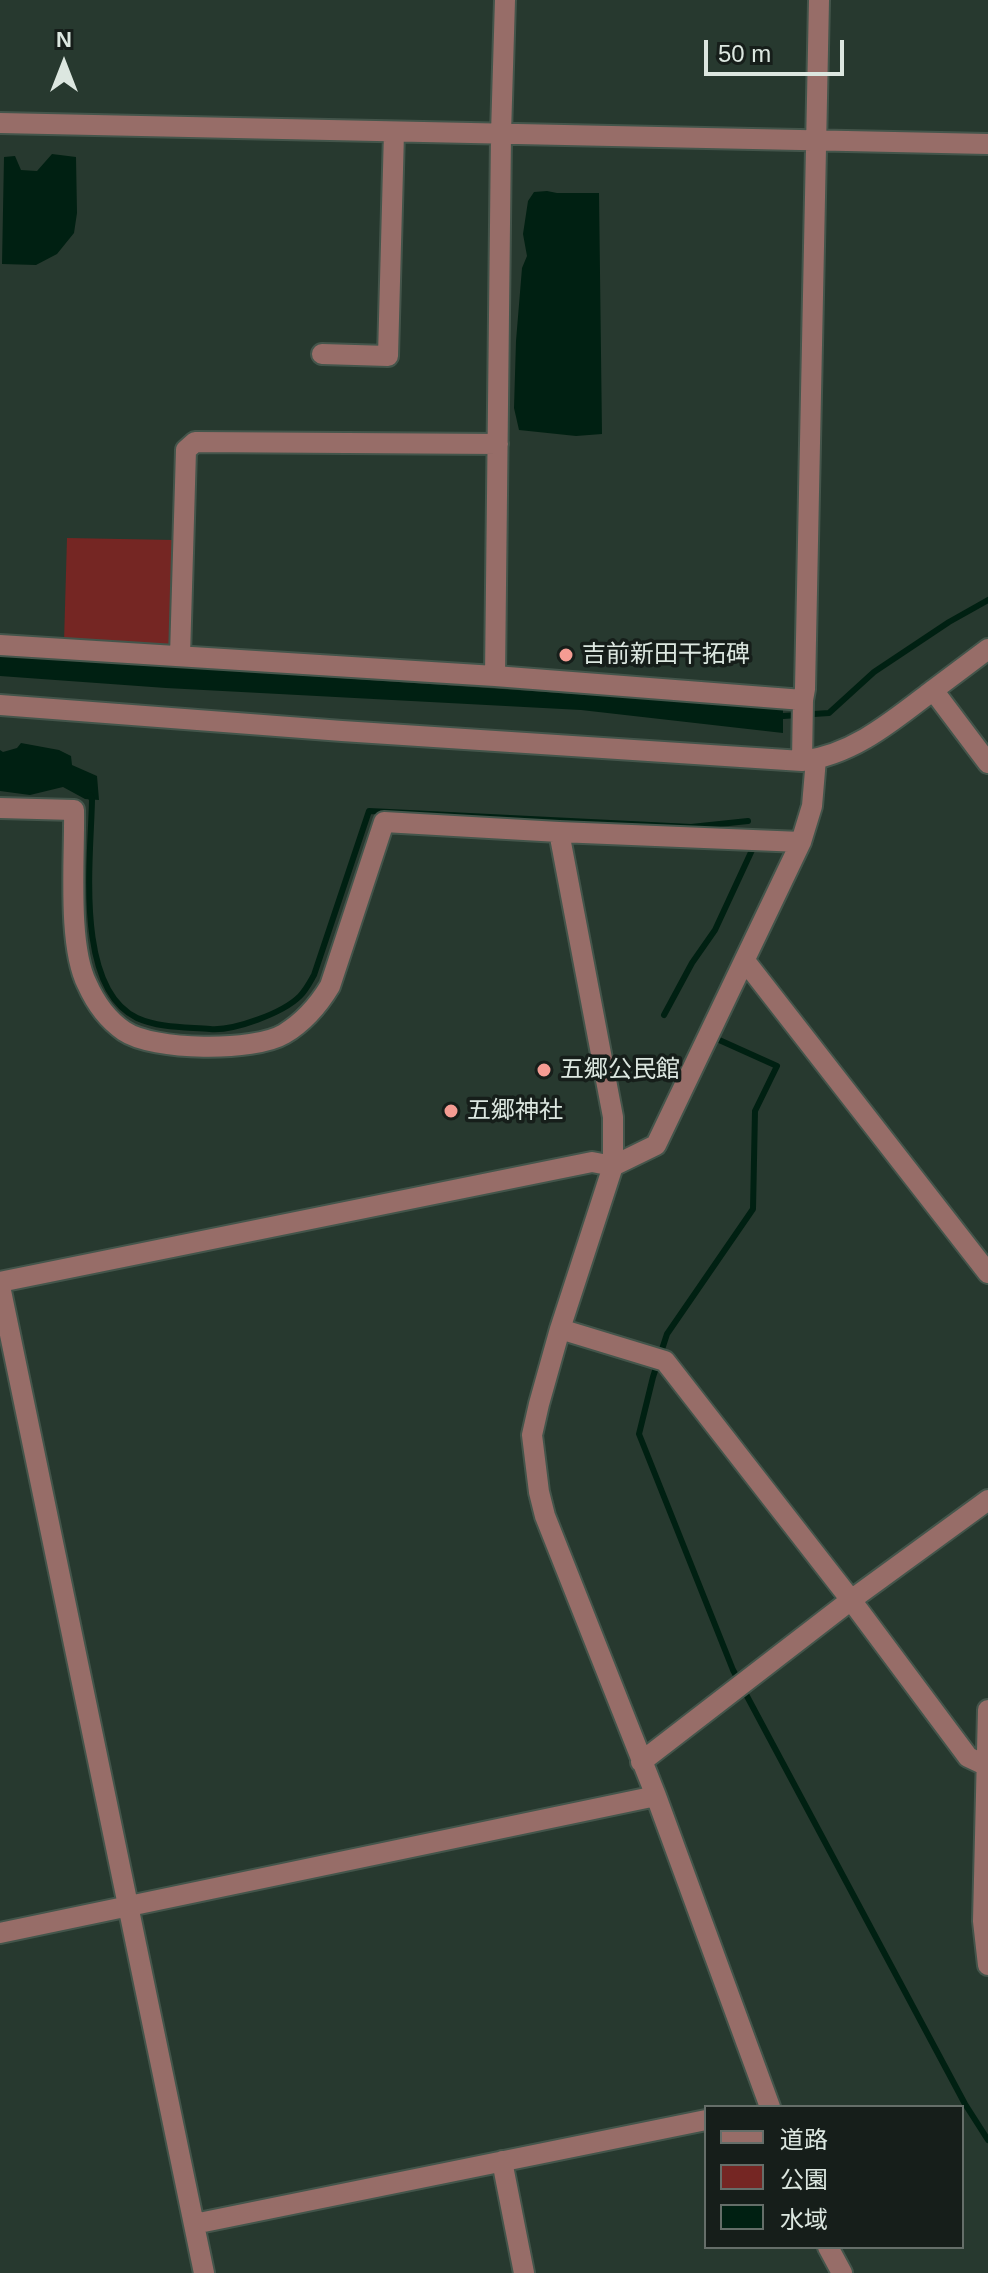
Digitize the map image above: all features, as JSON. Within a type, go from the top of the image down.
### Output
[{"type":"street","points":[[495,676],[505,0]]},
{"type":"street","points":[[204,2273],[0,1284],[592,1162],[613,1166],[656,1145],[801,842],[812,806],[809,760],[802,727],[819,0]]},
{"type":"street","points":[[0,123],[988,144]]},
{"type":"street","points":[[322,354],[388,356],[394,132]]},
{"type":"street","points":[[180,656],[186,450],[195,442],[498,444]]},
{"type":"street","points":[[0,645],[495,676],[803,703]]},
{"type":"street","points":[[0,705],[342,731],[809,760],[852,747],[883,728],[988,649]]},
{"type":"street","points":[[933,690],[988,763]]},
{"type":"street","points":[[0,808],[74,810],[75,928],[85,982],[99,1008],[125,1032],[150,1042],[183,1047],[262,1042],[282,1036],[319,1005],[330,986],[384,822],[801,842]]},
{"type":"street","points":[[559,832],[613,1117],[613,1166],[560,1329],[532,1435],[539,1492],[545,1516],[656,1796],[769,2105]]},
{"type":"street","points":[[745,961],[988,1273]]},
{"type":"street","points":[[560,1329],[659,1358],[851,1600],[968,1757],[987,1766]]},
{"type":"street","points":[[641,1762],[851,1600],[988,1500]]},
{"type":"street","points":[[988,1710],[983,1921],[988,1965]]},
{"type":"street","points":[[0,1933],[656,1796]]},
{"type":"street","points":[[194,2224],[704,2120]]},
{"type":"street","points":[[502,2161],[524,2273]]},
{"type":"street","points":[[829,2249],[842,2273]]},
{"type":"green space","points":[[67,538],[174,540],[174,641],[166,648],[64,642]]},
{"type":"water","points":[[52,154],[76,157],[77,213],[74,233],[57,254],[36,265],[2,264],[4,157],[15,156],[21,170],[37,171]]},
{"type":"water","points":[[534,192],[599,193],[602,434],[576,436],[519,430],[514,408],[522,268],[527,256],[523,234],[528,201]]},
{"type":"water","points":[[0,655],[783,708],[783,733],[581,710],[0,676]]},
{"type":"water","points":[[21,743],[59,750],[71,756],[72,765],[97,776],[99,800],[85,799],[63,787],[30,795],[0,791],[0,750],[17,748]]},
{"type":"waterway","points":[[783,716],[829,713],[874,672],[988,600]]},
{"type":"waterway","points":[[90,795],[90,919],[103,979],[117,1002],[137,1018],[163,1025],[210,1029],[258,1020],[282,1009],[304,991],[314,975],[369,811],[691,827],[748,821]]},
{"type":"waterway","points":[[664,1015],[692,963],[715,930],[753,848]]},
{"type":"waterway","points":[[717,1039],[777,1066],[755,1111],[753,1209],[667,1334],[639,1434],[733,1670],[965,2104],[988,2140]]},
{"type":"place","name":"吉前新田干拓碑","points":[[566,655]]},
{"type":"place","name":"五郷公民館","points":[[544,1070]]},
{"type":"place","name":"五郷神社","points":[[451,1111]]}]
